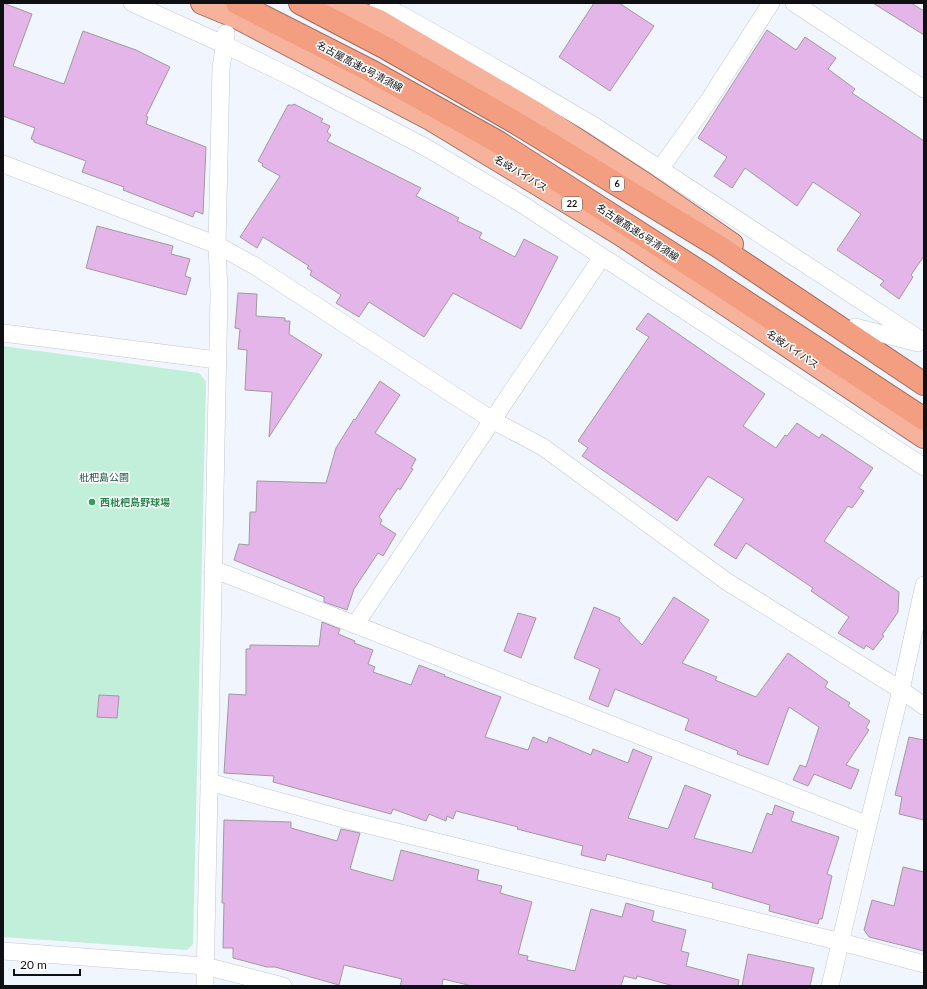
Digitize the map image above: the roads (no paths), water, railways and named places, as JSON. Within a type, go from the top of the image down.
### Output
[{"type":"highway","name":"名岐バイパス","points":[[202,3],[236,17],[439,124],[620,234],[924,437]]},
{"type":"highway","name":"名古屋高速6号清須線","points":[[237,3],[371,71],[498,142],[705,275],[924,419]]},
{"type":"highway","name":"6","points":[[300,3],[384,47],[518,124],[721,248],[924,384]]},
{"type":"highway","points":[[335,3],[379,21],[538,115],[648,186],[924,374]]},
{"type":"street","points":[[132,3],[225,39],[298,81],[425,147],[520,203],[924,467]]},
{"type":"street","points":[[378,3],[593,125],[924,343]]},
{"type":"street","points":[[660,169],[707,102],[771,3]]},
{"type":"street","points":[[794,3],[924,89]]},
{"type":"street","points":[[205,986],[219,294],[217,244],[221,69],[225,39]]},
{"type":"street","points":[[3,164],[217,244],[255,266],[492,420],[543,447],[726,581],[901,690],[924,706]]},
{"type":"street","points":[[355,625],[602,257]]},
{"type":"street","points":[[855,327],[924,343]]},
{"type":"street","points":[[3,333],[217,360]]},
{"type":"street","points":[[213,569],[868,826]]},
{"type":"street","points":[[830,986],[901,690],[924,585]]},
{"type":"street","points":[[209,782],[344,819],[841,942],[924,964]]},
{"type":"street","points":[[3,952],[205,966],[283,986]]},
{"type":"place","name":"西枇杷島野球場","points":[[92,502]]},
{"type":"park label","name":"枇杷島公園","points":[[104,477]]}]
